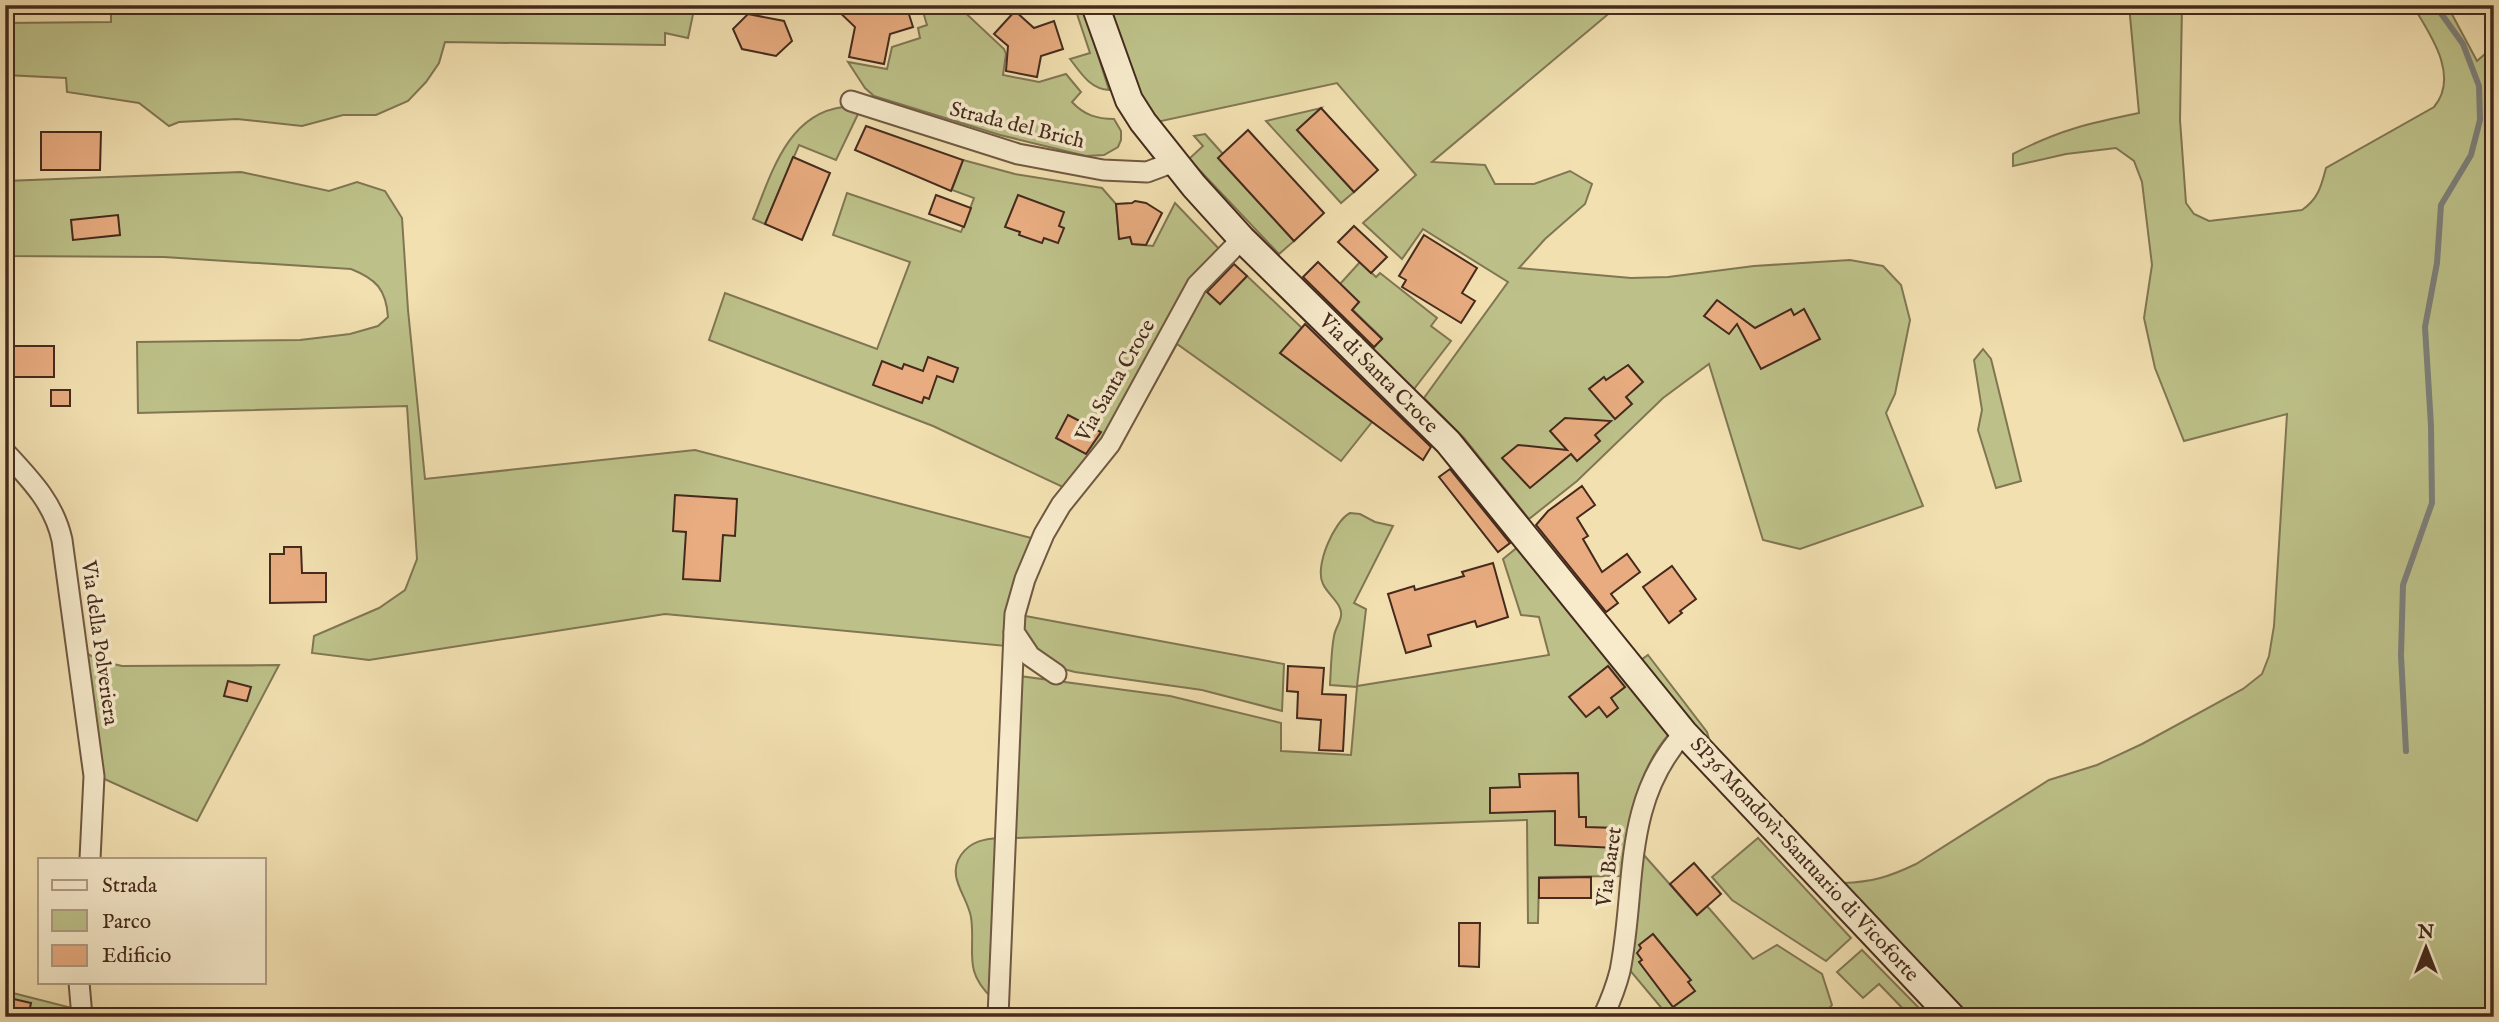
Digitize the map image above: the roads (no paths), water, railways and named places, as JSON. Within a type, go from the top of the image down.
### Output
[{"type":"main road","name":"Via di Santa Croce","points":[[1095,5],[1129,100],[1174,162],[1242,239],[1448,442],[1684,733]]},
{"type":"main road","name":"SP36 Mondovì-Santuario di Vicoforte","points":[[1684,733],[1952,1017]]},
{"type":"street","name":"Strada del Brich","points":[[851,101],[1006,150],[1103,170],[1147,172],[1174,162]]},
{"type":"street","name":"Via Santa Croce","points":[[998,1017],[1015,614],[1024,579],[1060,505],[1110,444],[1197,285],[1242,239]]},
{"type":"street","name":"Via della Polveriera","points":[[5,452],[45,497],[57,518],[62,540],[94,776],[90,858]]},
{"type":"street","points":[[1014,632],[1030,656],[1056,674]]},
{"type":"street","name":"Via Baret","points":[[1603,1017],[1620,970],[1640,813],[1660,764],[1684,733]]},
{"type":"street","points":[[79,984],[82,1017]]},
{"type":"waterway","points":[[2406,751],[2401,655],[2403,585],[2432,503],[2425,327],[2437,263],[2441,205],[2471,155],[2480,120],[2479,86],[2463,44],[2435,5]]}]
